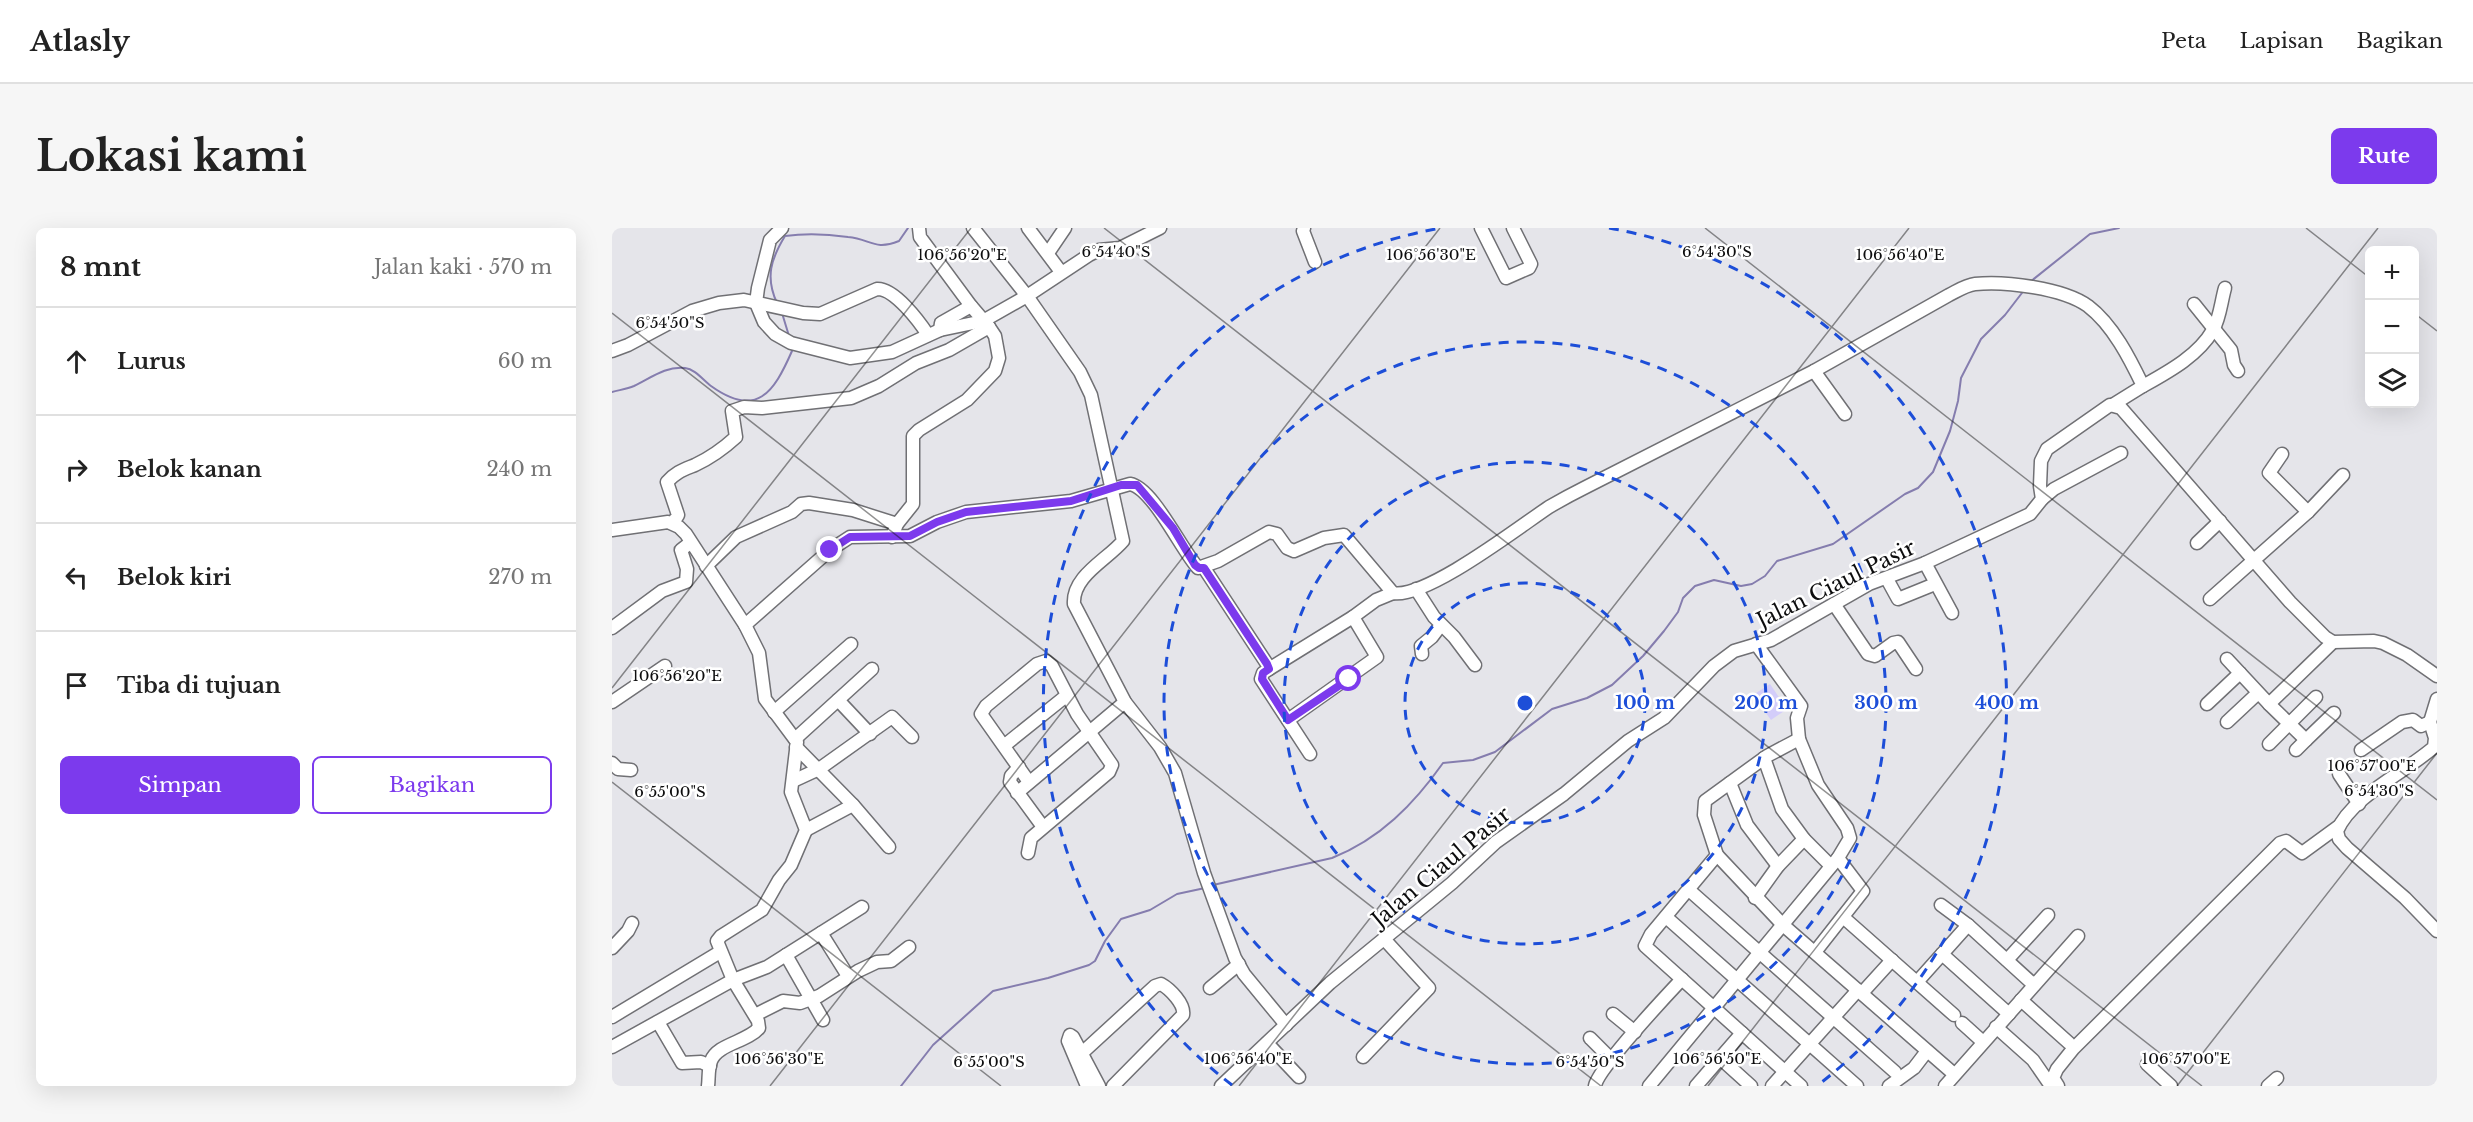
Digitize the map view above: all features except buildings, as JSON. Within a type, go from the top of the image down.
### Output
[{"type":"street","points":[[762,228],[770,240]]},
{"type":"street","points":[[782,228],[770,240],[756,303],[764,322],[775,334],[788,342],[850,358],[892,352],[934,333],[986,324]]},
{"type":"street","points":[[892,537],[897,524],[913,504],[914,436],[919,430],[967,400],[995,371],[999,354],[994,336],[920,237],[919,228]]},
{"type":"street","points":[[973,228],[1027,296],[1080,372],[1091,395],[1123,541],[1079,583],[1074,595],[1077,611],[1125,702],[1160,747],[1175,773],[1204,873],[1227,938],[1239,964],[1286,1025]]},
{"type":"street","points":[[1028,228],[1061,272]]},
{"type":"street","points":[[1048,253],[1065,228]]},
{"type":"street","points":[[674,524],[678,515],[667,482],[678,471],[696,465],[722,449],[736,437],[732,411],[744,406],[762,408],[829,402],[857,396],[898,376],[916,363],[949,350],[1061,272],[1099,250],[1120,248],[1160,228]]},
{"type":"street","points":[[1304,228],[1303,231],[1315,262]]},
{"type":"street","points":[[1481,228],[1506,278],[1531,264],[1513,228]]},
{"type":"street","points":[[1310,754],[1262,679],[1263,673],[1376,600],[1393,594],[1403,594],[1445,576],[1493,547],[1551,506],[1814,371],[1962,288],[1973,284],[1987,284],[2044,290],[2076,299],[2105,323],[2143,386]]},
{"type":"street","points":[[612,351],[692,311],[732,300],[820,314],[869,291],[881,288],[898,299],[934,333]]},
{"type":"street","points":[[2042,499],[2041,461],[2047,449],[2105,407],[2114,405],[2192,355],[2214,330],[2225,288]]},
{"type":"street","points":[[2194,304],[2231,350],[2234,365],[2238,371]]},
{"type":"street","points":[[934,333],[941,323],[971,306]]},
{"type":"street","points":[[1814,371],[1845,414]]},
{"type":"street","points":[[2114,405],[2121,408],[2307,620],[2333,642],[2378,641],[2407,655],[2437,676]]},
{"type":"street","name":"Jalan Ciaul Pasir","points":[[1221,1086],[1330,983],[1385,940],[1501,838],[1564,795],[1628,741],[1664,718],[1714,666],[1734,651],[1771,640],[1869,584],[1887,579],[2020,520],[2030,514],[2054,489],[2121,453]]},
{"type":"street","points":[[2282,454],[2269,473],[2308,512]]},
{"type":"street","points":[[2210,599],[2308,512],[2343,475]]},
{"type":"street","points":[[744,625],[845,540],[858,535],[910,536],[937,522],[966,512],[1071,501],[1126,484],[1137,485],[1173,528],[1199,568],[1204,568],[1269,532],[1277,534],[1287,548],[1294,551],[1324,538],[1344,535],[1393,594]]},
{"type":"street","points":[[706,566],[736,537],[809,502],[853,510],[897,524]]},
{"type":"street","points":[[2197,543],[2220,521]]},
{"type":"street","points":[[612,530],[663,523],[674,524],[686,534],[744,625],[759,653],[765,699],[796,743],[889,847]]},
{"type":"street","points":[[612,628],[662,591],[686,582],[687,568],[681,550],[690,543]]},
{"type":"street","points":[[1925,562],[1935,585],[1952,613]]},
{"type":"street","points":[[1204,568],[1269,669]]},
{"type":"street","points":[[1887,579],[1898,599],[1935,585]]},
{"type":"street","points":[[1416,589],[1441,625],[1454,637],[1475,665]]},
{"type":"street","points":[[1834,604],[1868,654],[1875,656],[1898,642],[1916,669]]},
{"type":"street","points":[[1288,720],[1377,657],[1353,617]]},
{"type":"street","points":[[1422,654],[1421,646],[1441,625]]},
{"type":"street","points":[[2269,704],[2333,642]]},
{"type":"street","points":[[774,712],[850,644]]},
{"type":"street","points":[[1649,1086],[1849,843],[1850,833],[1818,785],[1799,739],[1797,718],[1801,706],[1756,644]]},
{"type":"street","points":[[2227,659],[2306,740]]},
{"type":"street","points":[[1028,853],[1031,838],[1111,768],[1112,763],[1089,733],[1066,696],[1050,663],[1037,664],[982,711],[982,716],[1005,745],[1029,782]]},
{"type":"street","points":[[612,702],[665,666]]},
{"type":"street","points":[[806,830],[791,792],[796,743],[872,669]]},
{"type":"street","points":[[2207,704],[2240,673]]},
{"type":"street","points":[[2227,722],[2258,693]]},
{"type":"street","points":[[1005,745],[1066,696]]},
{"type":"street","points":[[2270,744],[2316,697]]},
{"type":"street","points":[[2058,1086],[2054,1075],[2073,1049],[2280,843],[2286,841],[2302,853],[2339,826],[2359,804],[2434,747],[2435,738],[2430,722],[2437,699]]},
{"type":"street","points":[[838,700],[870,734]]},
{"type":"street","points":[[1017,793],[1125,702]]},
{"type":"street","points":[[2296,750],[2334,713]]},
{"type":"street","points":[[793,781],[819,769],[892,717],[912,737]]},
{"type":"street","points":[[2361,750],[2402,722],[2413,720],[2421,726],[2430,722]]},
{"type":"street","points":[[1799,739],[1764,758],[1708,798],[1704,804],[1704,814],[1717,855],[1755,898],[1783,925],[1954,1074]]},
{"type":"street","points":[[1764,758],[1782,809],[1804,839],[1834,862],[1863,891],[1815,952]]},
{"type":"street","points":[[612,763],[618,770],[631,770]]},
{"type":"street","points":[[1019,767],[1009,780],[1043,827]]},
{"type":"street","points":[[2339,774],[2359,804]]},
{"type":"street","points":[[1730,783],[1747,825],[1778,866]]},
{"type":"street","points":[[708,1086],[710,1066],[715,1054],[757,1031],[759,1024],[733,981],[716,942],[718,938],[762,910],[779,880],[791,865],[806,830],[853,805]]},
{"type":"street","points":[[2339,826],[2337,835],[2347,848],[2405,898],[2437,931]]},
{"type":"street","points":[[1755,898],[1778,866],[1804,839]]},
{"type":"street","points":[[1717,855],[1651,934],[1645,946],[1801,1086]]},
{"type":"street","points":[[1689,890],[1895,1071]]},
{"type":"street","points":[[1941,905],[1968,925],[2034,985]]},
{"type":"street","points":[[612,1047],[733,981],[766,967],[862,907]]},
{"type":"street","points":[[2007,960],[2048,915]]},
{"type":"street","points":[[1666,917],[1857,1086]]},
{"type":"street","points":[[1843,917],[1983,1042]]},
{"type":"street","points":[[612,948],[628,931],[632,923]]},
{"type":"street","points":[[1917,982],[1968,925]]},
{"type":"street","points":[[822,933],[848,976]]},
{"type":"street","points":[[1945,1086],[2078,936]]},
{"type":"street","points":[[1364,1057],[1429,988],[1385,940]]},
{"type":"street","points":[[755,1015],[783,1000],[800,1003],[828,992],[848,976],[877,962],[891,961],[909,947]]},
{"type":"street","points":[[612,1017],[720,952]]},
{"type":"street","points":[[1942,954],[2009,1014]]},
{"type":"street","points":[[786,955],[823,1020]]},
{"type":"street","points":[[1772,1086],[1833,1018],[1892,960]]},
{"type":"street","points":[[1210,988],[1239,964]]},
{"type":"street","points":[[1595,1086],[1596,1080],[1611,1059],[1682,979]]},
{"type":"street","points":[[1082,1053],[1152,988],[1161,984],[1167,988],[1183,1007],[1183,1015],[1113,1086]]},
{"type":"street","points":[[2021,1000],[2069,1043]]},
{"type":"street","points":[[1613,1014],[1635,1032]]},
{"type":"street","points":[[658,1022],[682,1063],[701,1062],[710,1066]]},
{"type":"street","points":[[1996,1027],[2037,1063],[2051,1086]]},
{"type":"street","points":[[1696,1086],[1742,1033]]},
{"type":"street","points":[[1087,1086],[1068,1041],[1070,1035],[1100,1086]]},
{"type":"street","points":[[1590,1038],[1611,1059]]},
{"type":"street","points":[[1267,1043],[1299,1077]]},
{"type":"street","points":[[1889,1086],[1914,1068],[1928,1051]]},
{"type":"street","points":[[1720,1058],[1751,1086]]},
{"type":"street","points":[[2147,1064],[2171,1086]]},
{"type":"shaded area","points":[[1770,684],[1787,709],[1771,720],[1753,695]]},
{"type":"waterway","points":[[777,303],[771,285],[771,268],[785,236],[832,235],[884,245],[899,241],[908,228]]},
{"type":"waterway","points":[[2030,282],[2090,234],[2119,228]]},
{"type":"waterway","points":[[1213,885],[1332,858],[1366,841],[1408,806],[1443,763],[1473,760],[1495,752],[1552,709],[1587,698],[1612,685],[1643,656],[1664,631],[1678,612],[1683,598],[1695,586],[1714,580],[1741,586],[1752,584],[1765,576],[1777,561],[1833,544],[1905,494],[1918,488],[1933,472],[1950,431],[1961,378],[1981,339],[2005,315],[2025,289]]},
{"type":"waterway","points":[[782,313],[789,336]]},
{"type":"waterway","points":[[612,392],[634,386],[671,369],[685,368],[696,373],[727,396],[752,400],[771,389],[785,366],[792,351],[791,348]]},
{"type":"waterway","points":[[901,1086],[933,1045],[993,991],[1048,978],[1089,965],[1095,961],[1105,941],[1121,919],[1150,910],[1177,894],[1205,888]]},
{"type":"route","points":[[830,550],[850,537],[858,535],[910,536],[937,522],[966,512],[1071,501],[1130,483],[1137,485],[1143,491],[1173,528],[1195,565],[1204,568],[1267,664],[1269,669],[1261,677],[1288,720],[1349,679]]}]
